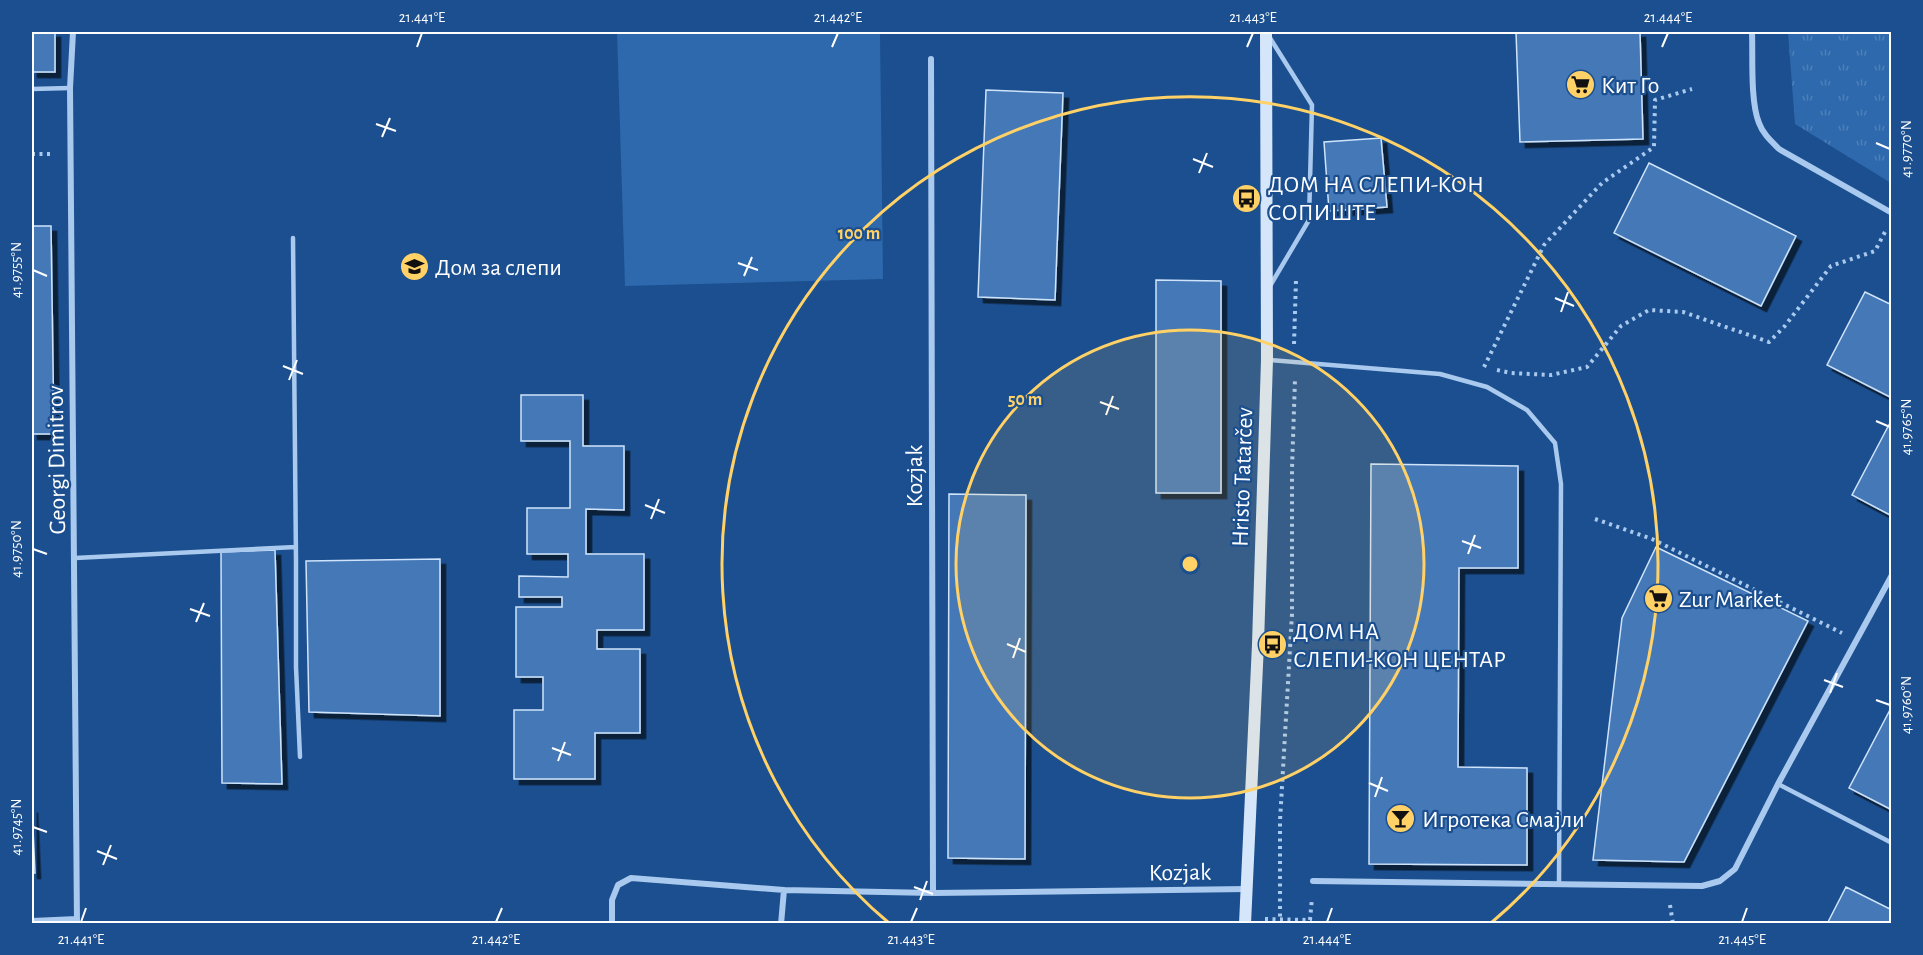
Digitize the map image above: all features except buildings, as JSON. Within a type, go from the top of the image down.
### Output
[{"type":"street","name":"Georgi Dimitrov","points":[[73,32],[70,88],[77,921]]},
{"type":"street","name":"Hristo Tatarčev","points":[[1245,921],[1267,360],[1266,32]]},
{"type":"street","points":[[1752,32],[1758,122],[1767,138],[1779,149],[1892,213]]},
{"type":"street","name":"Kozjak","points":[[931,59],[933,893]]},
{"type":"street","points":[[1313,881],[1702,886],[1720,881],[1735,869],[1778,784],[1890,584],[1892,575]]},
{"type":"street","name":"Kozjak","points":[[612,924],[612,900],[618,885],[631,878],[784,890],[933,893],[1247,890]]},
{"type":"street","points":[[781,924],[784,890]]},
{"type":"street","points":[[32,921],[77,921]]},
{"type":"lane","points":[[1266,32],[1312,105],[1309,220],[1268,291]]},
{"type":"lane","points":[[32,89],[70,88]]},
{"type":"lane","points":[[293,238],[296,667],[300,757]]},
{"type":"lane","points":[[1267,360],[1440,374],[1487,387],[1527,410],[1555,443],[1561,484],[1559,883]]},
{"type":"lane","points":[[75,558],[296,547]]},
{"type":"lane","points":[[1778,784],[1892,843]]},
{"type":"path","points":[[1484,367],[1544,245],[1602,183],[1654,147],[1654,100],[1692,89]]},
{"type":"path","points":[[1473,364],[1511,373],[1551,375],[1587,367],[1621,326],[1649,310],[1683,312],[1769,342],[1784,327],[1832,266],[1875,251],[1888,225]]},
{"type":"path","points":[[1280,921],[1280,821],[1292,614],[1292,469],[1297,239]]},
{"type":"path","points":[[1594,519],[1652,539],[1857,640]]},
{"type":"path","points":[[1245,921],[1310,920],[1312,894]]},
{"type":"path","points":[[1659,904],[1679,903]]},
{"type":"path","points":[[1670,904],[1673,924]]},
{"type":"green space","points":[[617,32],[880,32],[883,279],[625,286]]},
{"type":"green space","points":[[1788,32],[1891,32],[1891,183],[1795,124]]},
{"type":"place","name":"Кит Го","points":[[1580,85]]},
{"type":"place","name":"ДОМ НА СЛЕПИ-КОН СОПИШТЕ","points":[[1247,198]]},
{"type":"place","name":"Дом за слепи","points":[[414,267]]},
{"type":"place","name":"Zur Market","points":[[1658,599]]},
{"type":"place","name":"ДОМ НА СЛЕПИ-КОН ЦЕНТАР","points":[[1272,645]]},
{"type":"place","name":"Игротека Смајли","points":[[1401,819]]}]
